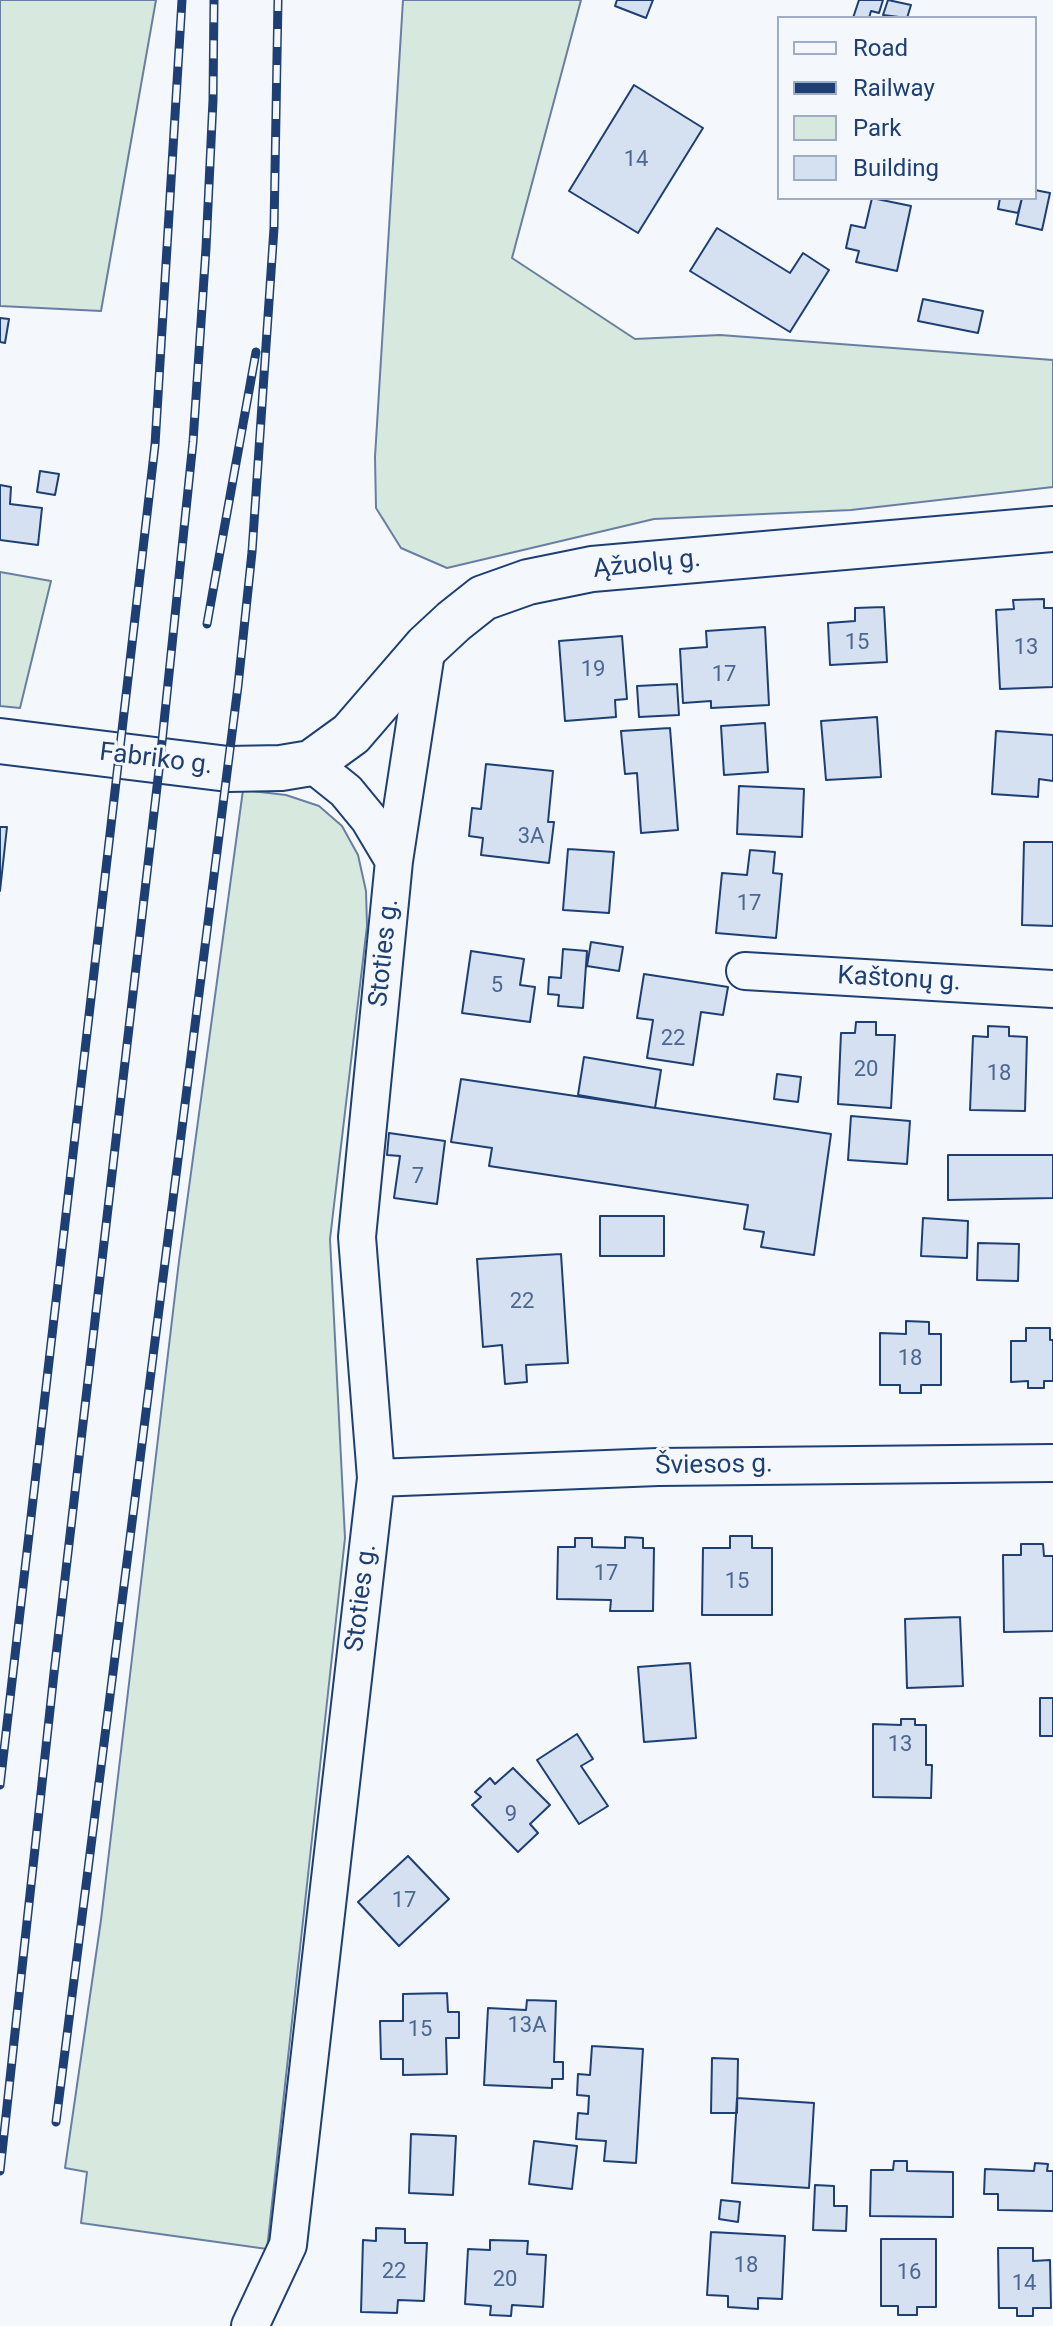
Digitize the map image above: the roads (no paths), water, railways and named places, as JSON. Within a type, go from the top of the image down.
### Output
[{"type":"main road","name":"Ąžuolų g.","points":[[311,763],[351,734],[427,646],[483,598],[528,582],[592,569],[1053,529]]},
{"type":"main road","name":"Fabriko g.","points":[[0,741],[228,769],[281,768],[311,763]]},
{"type":"street","name":"Stoties g.","points":[[250,2326],[288,2245],[376,1478],[357,1237],[394,861],[427,646]]},
{"type":"street","name":"Stoties g.","points":[[311,763],[346,791],[369,819],[394,861]]},
{"type":"street","name":"Kaštonų g.","points":[[745,971],[1053,989]]},
{"type":"street","name":"Šviesos g.","points":[[376,1478],[658,1467],[1053,1463]]},
{"type":"railway","points":[[0,1785],[155,445],[182,0]]},
{"type":"railway","points":[[0,2171],[54,1673],[160,761],[193,442],[206,248],[214,0]]},
{"type":"railway","points":[[56,2122],[238,686],[252,552],[274,228],[278,0]]},
{"type":"railway","points":[[207,624],[256,352]]}]
